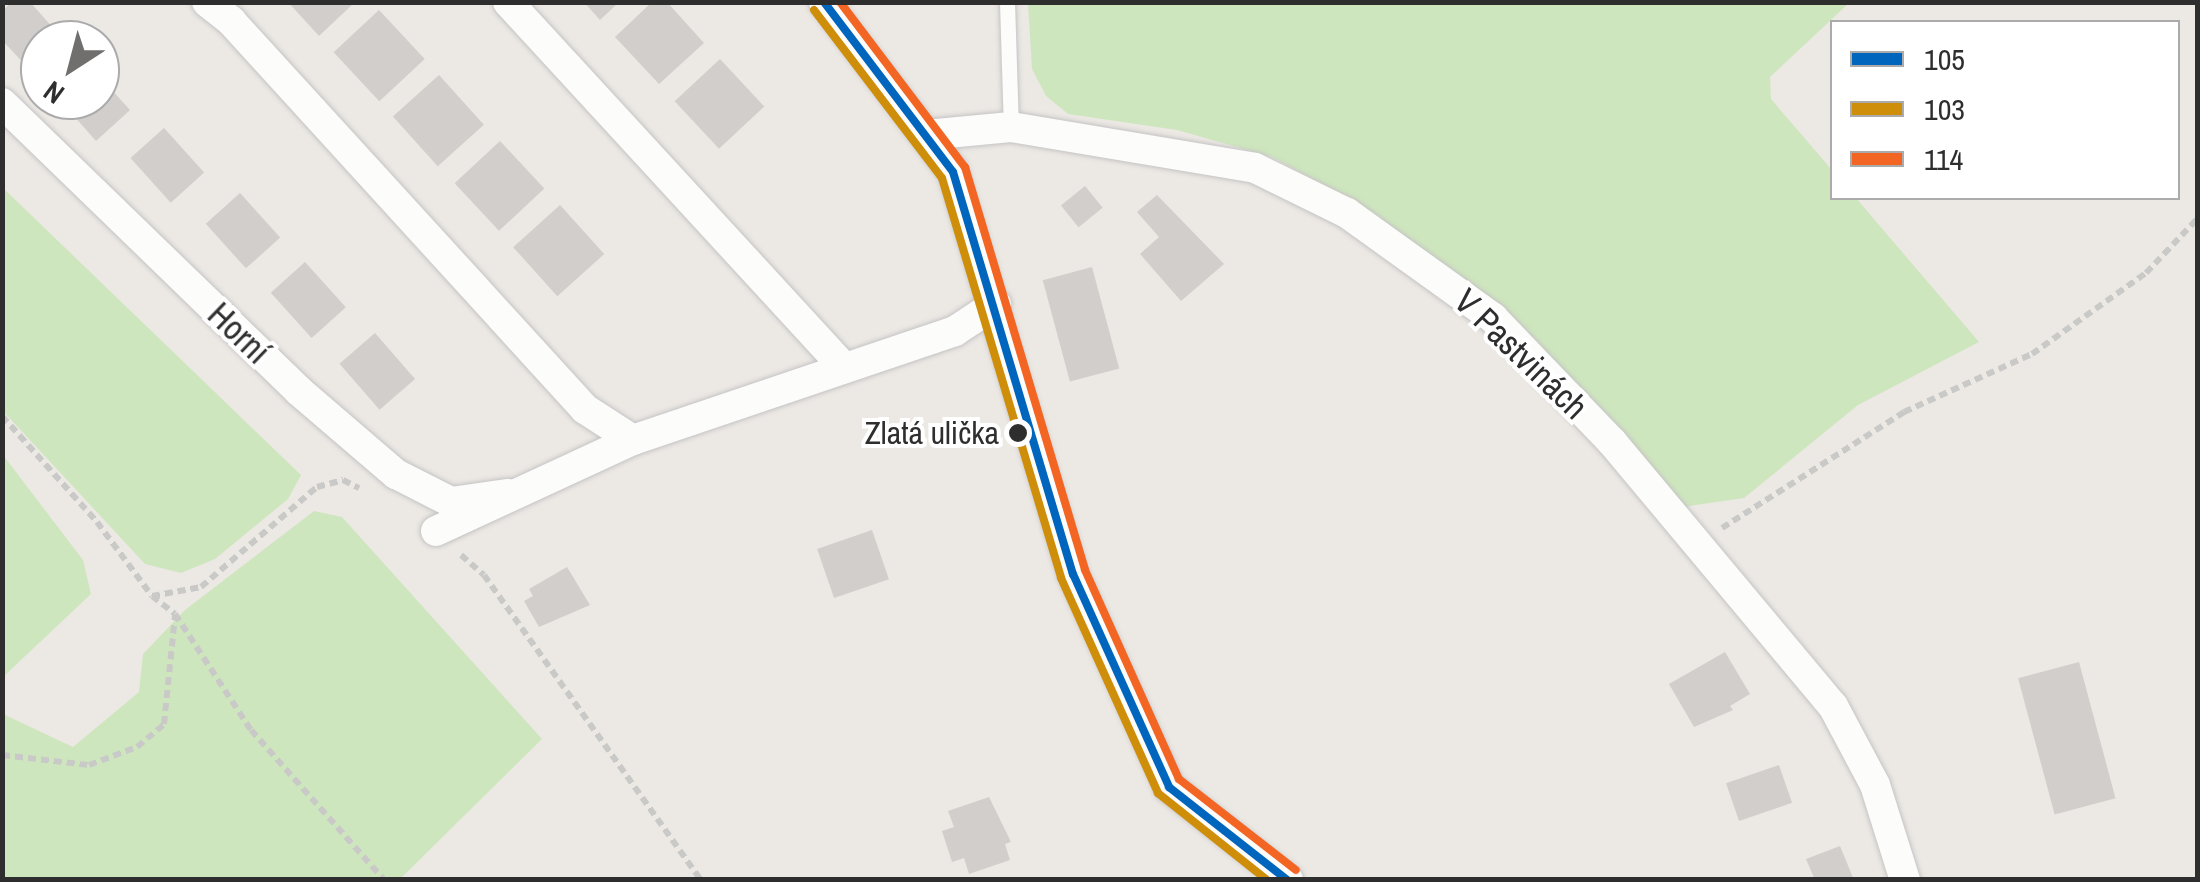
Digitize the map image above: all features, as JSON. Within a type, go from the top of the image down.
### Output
[{"type":"street","points":[[207,2],[586,409],[633,440]]},
{"type":"street","points":[[508,2],[844,367]]},
{"type":"street","points":[[824,2],[953,172],[996,304],[1073,574],[1169,787],[1249,865],[1288,880]]},
{"type":"street","name":"Horní","points":[[2,104],[300,391],[396,474],[451,502],[508,494]]},
{"type":"street","name":"V Pastvinách","points":[[926,135],[1011,127],[1255,168],[1346,214],[1493,318],[1612,442],[1833,706],[1875,786],[1905,880]]},
{"type":"street","name":"Horní","points":[[436,531],[468,520],[508,494],[633,440],[955,331],[996,304]]},
{"type":"lane","points":[[1007,2],[1011,127]]},
{"type":"path","points":[[1696,544],[1904,412],[2032,354],[2146,273],[2198,218]]},
{"type":"path","points":[[2,416],[98,522],[152,596],[175,614],[251,730],[384,880]]},
{"type":"path","points":[[152,596],[202,586],[316,487],[344,480],[374,497]]},
{"type":"path","points":[[436,531],[484,575],[701,880]]},
{"type":"path","points":[[2,755],[89,765],[137,747],[164,724],[175,614]]},
{"type":"green space","points":[[1028,3],[1849,3],[1770,77],[1771,99],[1830,168],[1830,200],[1858,200],[1979,342],[1858,405],[1744,498],[1682,507],[1523,326],[1353,201],[1272,157],[1177,130],[1068,114],[1046,96],[1032,69]]},
{"type":"green space","points":[[2,187],[301,475],[288,499],[215,559],[181,573],[145,564],[3,411]]},
{"type":"green space","points":[[3,455],[83,560],[91,594],[3,677]]},
{"type":"green space","points":[[314,511],[342,517],[542,739],[400,879],[3,879],[3,714],[73,747],[139,692],[143,654],[185,610]]},
{"type":"building","points":[[12,2],[30,2],[46,20],[20,20],[20,59],[2,40],[2,11]]},
{"type":"building","points":[[288,2],[355,2],[319,36]]},
{"type":"building","points":[[584,2],[619,2],[600,20]]},
{"type":"building","points":[[652,2],[667,2],[704,43],[659,84],[615,37]]},
{"type":"building","points":[[379,10],[425,59],[379,101],[334,52]]},
{"type":"building","points":[[720,59],[764,107],[719,149],[675,101]]},
{"type":"building","points":[[439,75],[484,125],[438,166],[393,116]]},
{"type":"building","points":[[120,99],[130,110],[120,119]]},
{"type":"building","points":[[78,120],[119,120],[96,141]]},
{"type":"building","points":[[164,128],[204,173],[171,203],[131,158]]},
{"type":"building","points":[[500,141],[544,189],[499,231],[455,183]]},
{"type":"building","points":[[1085,186],[1103,208],[1079,227],[1061,206]]},
{"type":"building","points":[[240,193],[280,238],[246,268],[206,224]]},
{"type":"building","points":[[1157,195],[1224,264],[1181,301],[1140,254],[1159,237],[1137,212]]},
{"type":"building","points":[[560,205],[604,254],[557,296],[513,247]]},
{"type":"building","points":[[305,262],[346,307],[312,338],[271,293]]},
{"type":"building","points":[[1092,267],[1119,368],[1070,382],[1043,280]]},
{"type":"building","points":[[375,333],[415,379],[380,410],[340,364]]},
{"type":"building","points":[[872,530],[889,579],[834,598],[817,549]]},
{"type":"building","points":[[567,567],[590,605],[539,627],[524,601],[533,596],[529,589]]},
{"type":"building","points":[[1725,652],[1750,694],[1730,706],[1733,710],[1694,727],[1669,684]]},
{"type":"building","points":[[2079,662],[2115,798],[2055,815],[2018,678]]},
{"type":"building","points":[[1779,765],[1792,803],[1739,821],[1726,783]]},
{"type":"building","points":[[989,797],[1011,842],[1005,844],[1010,860],[969,874],[964,858],[952,862],[942,831],[954,827],[948,811]]},
{"type":"building","points":[[1840,846],[1854,880],[1815,880],[1806,859]]},
{"type":"transit line","name":"105","points":[[824,2],[953,172],[1073,574],[1169,787],[1287,880]]},
{"type":"transit line","name":"114","points":[[840,2],[965,167],[1085,570],[1179,779],[1296,870]]},
{"type":"transit line","name":"103","points":[[814,10],[942,178],[1061,578],[1158,793],[1267,880]]},
{"type":"place","name":"Zlatá ulička","points":[[1018,433]]}]
